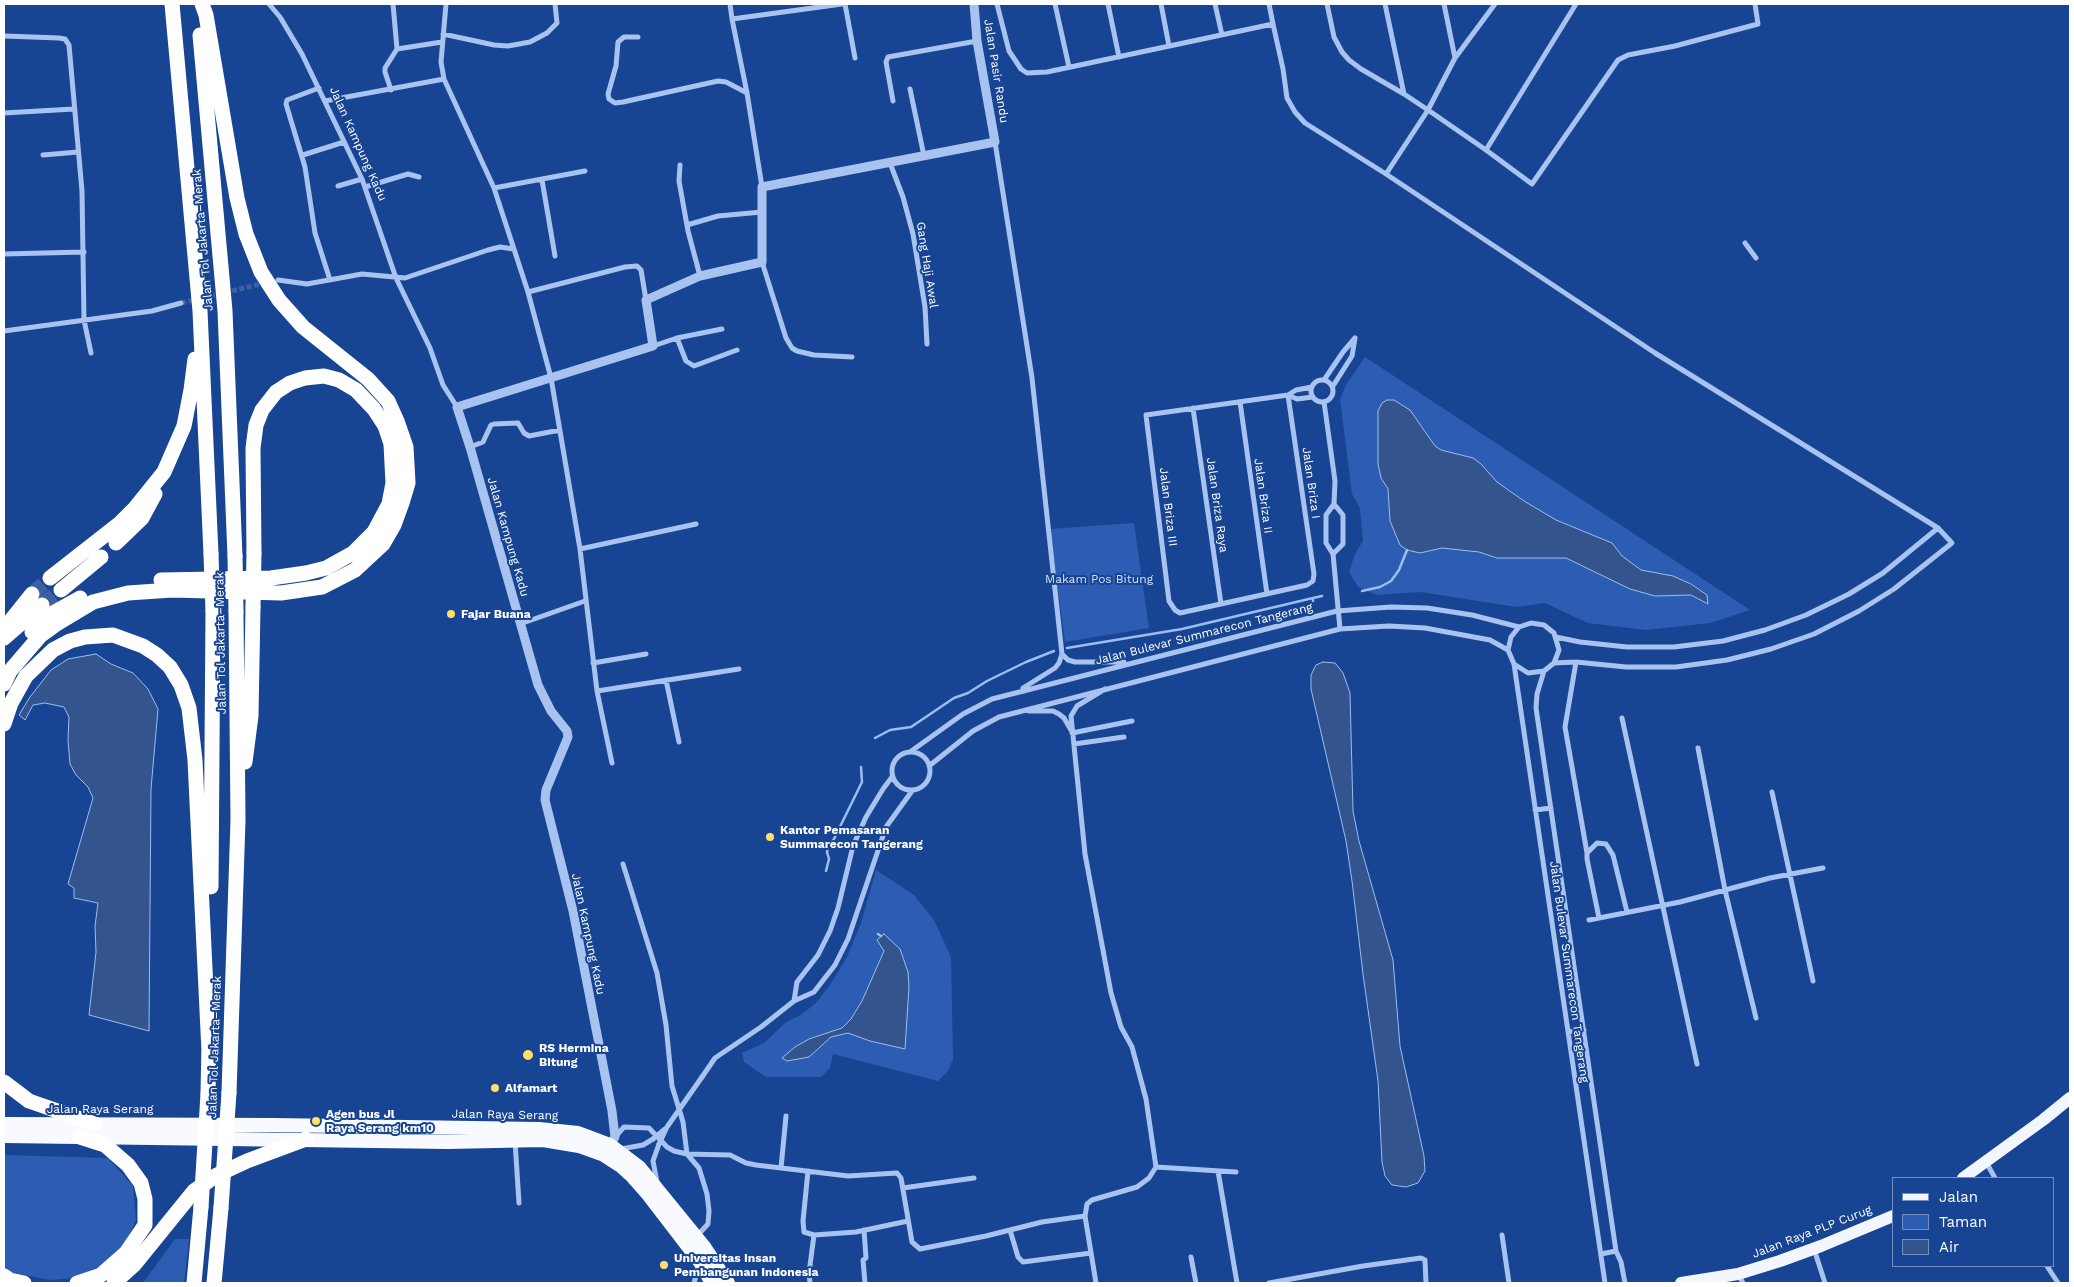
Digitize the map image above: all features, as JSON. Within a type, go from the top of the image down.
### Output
[{"type":"highway","name":"Jalan Tol Jakarta–Merak","points":[[172,4],[200,311],[213,610],[208,1094],[194,1283]]},
{"type":"highway","name":"Jalan Tol Jakarta–Merak","points":[[198,4],[225,311],[236,611],[238,820],[229,1093],[214,1283]]},
{"type":"highway","points":[[4,684],[10,671],[40,636],[93,602],[128,593],[154,591],[281,593],[322,587],[355,570],[383,544],[394,525],[408,483],[406,447],[388,401],[368,379],[303,327],[279,300],[261,272],[246,234],[237,198],[206,15],[202,4]]},
{"type":"highway","points":[[116,543],[142,518],[153,499],[184,426],[191,390],[200,311]]},
{"type":"highway","points":[[4,662],[37,626],[53,613],[91,592],[127,583],[271,578],[306,573],[326,568],[353,553],[374,532],[389,504],[393,482],[393,462],[385,426],[374,408],[356,390],[339,380],[324,376],[305,378],[290,383],[276,392],[262,410],[256,424],[253,448],[254,554],[253,608],[251,716],[238,820]]},
{"type":"highway","points":[[50,578],[119,524],[135,508],[164,472]]},
{"type":"highway","points":[[61,590],[101,557]]},
{"type":"highway","points":[[4,632],[37,600],[4,638]]},
{"type":"highway","points":[[4,724],[11,703],[26,676],[53,650],[70,641],[85,637],[113,635],[143,646],[170,667],[182,684],[189,708],[195,760],[209,1052]]},
{"type":"highway","points":[[4,1082],[29,1101],[96,1124]]},
{"type":"highway","name":"Jalan Raya Serang","points":[[4,1124],[96,1124],[322,1133],[448,1142],[556,1141],[588,1148],[611,1147]]},
{"type":"highway","name":"Jalan Raya Serang","points":[[4,1136],[306,1139],[322,1133],[538,1128],[578,1133],[611,1147],[631,1160],[660,1191],[696,1237],[728,1283]]},
{"type":"highway","points":[[77,1283],[101,1275],[126,1253],[145,1225],[145,1198],[140,1183],[128,1165],[105,1145],[80,1137]]},
{"type":"highway","points":[[114,1283],[134,1265],[194,1191],[217,1175],[247,1161],[306,1139]]},
{"type":"highway","name":"Jalan Raya Serang","points":[[611,1147],[621,1166],[647,1193],[700,1262],[712,1283]]},
{"type":"highway","points":[[4,1276],[10,1280],[24,1283]]},
{"type":"main road","points":[[1964,1177],[2070,1098]]},
{"type":"main road","name":"Jalan Raya PLP Curug","points":[[1681,1283],[1740,1278],[1892,1216]]},
{"type":"street","name":"Jalan Kampung Kadu","points":[[269,4],[280,17],[302,54],[362,179],[396,278],[430,348],[444,385],[456,407],[470,447],[538,685],[551,711],[568,731],[546,790],[545,800],[573,911],[611,1147]]},
{"type":"street","points":[[391,90],[385,68],[397,49],[393,4]]},
{"type":"street","points":[[446,4],[441,62],[444,79],[494,188],[528,292],[551,378],[580,549],[597,691],[612,764]]},
{"type":"street","points":[[443,34],[494,45],[508,46],[530,42],[547,33],[558,23],[556,4]]},
{"type":"street","points":[[730,4],[762,187],[762,262],[786,338],[792,348],[797,351],[814,355],[852,358]]},
{"type":"street","points":[[732,19],[844,4],[855,58]]},
{"type":"street","name":"Jalan Pasir Randu","points":[[974,4],[977,41],[995,142]]},
{"type":"street","points":[[997,4],[1009,51],[1021,70],[1027,73],[1038,73],[1069,67],[1273,24]]},
{"type":"street","points":[[1054,4],[1069,67]]},
{"type":"street","points":[[1108,4],[1119,56]]},
{"type":"street","points":[[1161,4],[1169,46]]},
{"type":"street","points":[[1216,4],[1222,35]]},
{"type":"street","points":[[1269,4],[1283,69],[1287,98],[1295,112],[1305,123],[1386,174],[1655,353],[1938,528],[1952,543],[1894,589],[1859,611],[1814,634],[1771,649],[1727,660],[1676,667],[1626,667],[1576,662],[1554,663]]},
{"type":"street","points":[[1327,4],[1334,37],[1349,60],[1428,110],[1532,184],[1618,60],[1628,55],[1675,46],[1758,24],[1754,4]]},
{"type":"street","points":[[1384,4],[1404,94]]},
{"type":"street","points":[[1444,4],[1455,58]]},
{"type":"street","points":[[1386,174],[1428,110],[1455,58],[1495,4]]},
{"type":"street","points":[[1486,150],[1576,4]]},
{"type":"street","points":[[4,36],[65,39],[69,45],[82,190],[84,320],[91,353]]},
{"type":"street","points":[[638,37],[624,37],[618,42],[616,66],[608,94],[611,102],[624,102],[718,81],[726,82],[747,93]]},
{"type":"street","points":[[893,100],[886,62],[888,57],[977,41]]},
{"type":"street","points":[[397,49],[442,42]]},
{"type":"street","points":[[325,101],[444,79]]},
{"type":"street","points":[[319,88],[287,100],[286,104],[303,155],[310,190],[313,225],[330,280]]},
{"type":"street","points":[[910,89],[924,156]]},
{"type":"street","points":[[4,113],[74,108]]},
{"type":"street","points":[[303,155],[344,142]]},
{"type":"street","points":[[762,187],[995,142],[1032,378],[1062,654],[1060,663],[1055,668],[1018,691]]},
{"type":"street","points":[[43,155],[78,152]]},
{"type":"street","name":"Gang Haji Awal","points":[[890,163],[914,234],[925,307],[927,344]]},
{"type":"street","points":[[680,165],[679,181],[687,225],[700,276]]},
{"type":"street","points":[[494,188],[584,171]]},
{"type":"street","points":[[365,187],[408,174],[419,177]]},
{"type":"street","points":[[338,186],[362,179]]},
{"type":"street","points":[[542,180],[556,256]]},
{"type":"street","points":[[687,225],[718,216],[762,212]]},
{"type":"street","points":[[1745,243],[1756,258]]},
{"type":"street","points":[[278,280],[306,284],[362,274],[405,278],[488,250],[500,247],[514,249]]},
{"type":"street","points":[[4,254],[84,252]]},
{"type":"street","points":[[646,300],[700,276],[762,262]]},
{"type":"street","points":[[528,292],[625,267],[637,266],[640,270],[653,346]]},
{"type":"street","points":[[4,331],[152,311],[181,303]]},
{"type":"street","points":[[456,407],[677,338],[722,329]]},
{"type":"street","points":[[677,338],[686,361],[691,365],[699,365],[737,350]]},
{"type":"street","points":[[1288,395],[1297,399],[1313,397],[1320,402],[1324,402],[1332,396],[1332,386],[1352,356],[1355,338],[1342,352],[1324,380]]},
{"type":"street","points":[[1193,408],[1288,395],[1296,390],[1312,387],[1319,380],[1324,380],[1332,386]]},
{"type":"street","points":[[1312,387],[1313,397]]},
{"type":"street","name":"Jalan Briza I","points":[[1267,594],[1307,585],[1313,580],[1314,574],[1288,395]]},
{"type":"street","name":"Jalan Briza II","points":[[1240,402],[1267,594]]},
{"type":"street","points":[[1324,402],[1335,481],[1334,504],[1326,515],[1326,543],[1332,554],[1340,629]]},
{"type":"street","name":"Jalan Briza III","points":[[1193,408],[1146,415],[1169,601],[1175,610],[1180,613],[1221,604]]},
{"type":"street","name":"Jalan Briza Raya","points":[[1193,408],[1221,604]]},
{"type":"street","points":[[470,447],[483,442],[494,424],[518,423],[524,433],[529,436],[560,430]]},
{"type":"street","points":[[1332,554],[1343,544],[1343,515],[1334,504]]},
{"type":"street","points":[[580,549],[696,524]]},
{"type":"street","name":"Jalan Bulevar Summarecon Tangerang","points":[[794,1001],[797,982],[818,955],[830,931],[838,908],[853,846],[866,817],[892,777],[894,762],[900,755],[910,752],[962,714],[992,699],[1133,661],[1337,611],[1391,607],[1427,608],[1472,615],[1519,627],[1531,623],[1544,625],[1556,636],[1580,642],[1627,647],[1674,647],[1724,640],[1765,630],[1806,615],[1849,594],[1883,573],[1938,528]]},
{"type":"street","points":[[1221,604],[1267,594]]},
{"type":"street","points":[[520,625],[585,601]]},
{"type":"street","points":[[929,766],[973,731],[999,717],[1340,629],[1389,626],[1425,628],[1490,640],[1508,650],[1511,637],[1519,627]]},
{"type":"street","points":[[1514,664],[1528,673],[1544,671],[1554,663],[1559,650],[1556,636]]},
{"type":"street","name":"Jalan Bulevar Summarecon Tangerang","points":[[1508,650],[1514,664],[1605,1283]]},
{"type":"street","points":[[594,663],[646,654]]},
{"type":"street","points":[[1062,654],[1068,660],[1075,662],[1133,661]]},
{"type":"street","points":[[1576,662],[1566,728],[1600,918]]},
{"type":"street","points":[[597,691],[739,669]]},
{"type":"street","name":"Jalan Bulevar Summarecon Tangerang","points":[[1544,671],[1537,694],[1536,708],[1616,1251],[1622,1262],[1625,1283]]},
{"type":"street","points":[[666,680],[679,742]]},
{"type":"street","points":[[1096,1283],[1085,1209],[1089,1202],[1137,1187],[1149,1178],[1156,1167],[1146,1099],[1132,1047],[1121,1028],[1111,993],[1085,854],[1072,733],[1071,716],[1076,706],[1105,689]]},
{"type":"street","points":[[1021,710],[1059,714],[1064,718],[1072,733]]},
{"type":"street","points":[[1622,718],[1697,1064]]},
{"type":"street","points":[[1072,733],[1132,721]]},
{"type":"street","points":[[1074,744],[1124,737]]},
{"type":"street","points":[[1698,748],[1725,890],[1756,1018]]},
{"type":"street","points":[[892,777],[902,789],[912,791],[921,788],[928,780],[929,766],[924,757],[910,752]]},
{"type":"street","points":[[660,1191],[654,1173],[653,1160],[667,1127],[715,1058],[761,1027],[794,1001],[814,992],[834,965],[848,939],[886,828],[912,791]]},
{"type":"street","points":[[1772,792],[1813,981]]},
{"type":"street","points":[[1535,810],[1551,808]]},
{"type":"street","points":[[1587,852],[1597,843],[1606,844],[1610,848],[1627,912]]},
{"type":"street","points":[[623,864],[657,973],[666,1025],[672,1086],[683,1122],[687,1154],[700,1168],[708,1202],[708,1224],[696,1237]]},
{"type":"street","points":[[1589,920],[1823,868]]},
{"type":"street","points":[[1568,1032],[1584,1030]]},
{"type":"street","points":[[781,1168],[786,1116]]},
{"type":"street","points":[[611,1147],[624,1126],[649,1128],[667,1147],[687,1154],[730,1155],[746,1163],[848,1176],[897,1173],[900,1175],[903,1188],[912,1242],[920,1249],[1042,1222],[1085,1216]]},
{"type":"street","points":[[611,1147],[643,1145],[667,1127]]},
{"type":"street","points":[[515,1141],[519,1202]]},
{"type":"street","points":[[1986,1162],[1994,1177]]},
{"type":"street","points":[[1156,1167],[1236,1172]]},
{"type":"street","points":[[808,1171],[803,1229],[805,1233],[814,1235],[864,1230],[908,1221]]},
{"type":"street","points":[[1218,1171],[1237,1283]]},
{"type":"street","points":[[903,1188],[974,1178]]},
{"type":"street","points":[[864,1230],[866,1258],[863,1260],[864,1283]]},
{"type":"street","points":[[1010,1230],[1018,1257],[1023,1262],[1091,1252]]},
{"type":"street","points":[[810,1283],[809,1273],[814,1235]]},
{"type":"street","points":[[1502,1235],[1509,1283]]},
{"type":"street","points":[[1814,1249],[1825,1283]]},
{"type":"street","points":[[1600,1254],[1616,1251]]},
{"type":"street","points":[[1191,1257],[1196,1283]]},
{"type":"street","points":[[1269,1283],[1421,1258],[1425,1260],[1426,1283]]},
{"type":"street","points":[[694,1283],[700,1262]]},
{"type":"street","points":[[2048,1267],[2058,1283]]},
{"type":"green space","points":[[1365,357],[1750,610],[1710,623],[1646,630],[1588,623],[1545,603],[1517,607],[1420,592],[1377,595],[1358,587],[1349,572],[1355,554],[1363,541],[1360,508],[1352,494],[1340,399],[1346,385]]},
{"type":"green space","name":"Makam Pos Bitung","points":[[1134,523],[1149,628],[1065,642],[1050,529]]},
{"type":"green space","points":[[876,870],[914,895],[934,920],[951,957],[953,1059],[948,1071],[938,1081],[833,1054],[830,1068],[821,1077],[766,1077],[744,1062],[742,1053],[764,1043],[785,1023],[802,1014],[816,1003],[830,985],[847,957],[861,923]]},
{"type":"green space","points":[[4,1155],[108,1158],[133,1186],[136,1220],[118,1260],[85,1277],[50,1280],[4,1271]]},
{"type":"green space","points":[[175,1239],[189,1239],[184,1283],[143,1283]]},
{"type":"water","points":[[1387,400],[1394,400],[1410,410],[1435,446],[1441,450],[1473,458],[1497,482],[1524,501],[1556,520],[1612,543],[1622,556],[1641,570],[1673,576],[1691,584],[1707,595],[1708,604],[1691,595],[1655,596],[1630,589],[1566,558],[1497,558],[1479,552],[1442,548],[1420,553],[1407,550],[1400,545],[1390,521],[1388,489],[1381,478],[1378,464],[1378,411],[1382,403]]},
{"type":"water","points":[[96,654],[111,664],[133,673],[148,689],[158,709],[151,789],[149,1031],[89,1015],[96,952],[95,926],[98,903],[74,898],[74,888],[68,884],[93,798],[88,787],[76,775],[70,764],[69,717],[64,707],[45,703],[33,705],[25,720],[19,715],[51,670],[68,659]]},
{"type":"water","points":[[1323,662],[1335,663],[1343,673],[1350,693],[1353,811],[1359,841],[1393,960],[1400,1046],[1424,1156],[1425,1171],[1418,1183],[1406,1187],[1392,1185],[1385,1176],[1382,1162],[1378,1081],[1346,841],[1311,689],[1311,675],[1316,665]]},
{"type":"water","points":[[884,934],[900,949],[908,972],[909,987],[905,1049],[870,1041],[848,1033],[831,1037],[809,1057],[787,1061],[782,1058],[795,1047],[809,1039],[842,1028],[851,1019],[862,1001],[884,951],[877,940]]},
{"type":"waterway","points":[[1362,591],[1380,587],[1391,581],[1399,570],[1407,550]]},
{"type":"waterway","points":[[1313,601],[1313,598],[1322,596]]},
{"type":"waterway","points":[[1067,648],[1182,629],[1313,598]]},
{"type":"waterway","points":[[875,738],[890,730],[911,727],[954,698],[968,693],[987,681],[1026,662],[1054,651]]},
{"type":"waterway","points":[[826,871],[829,859],[828,846],[834,839],[862,782],[861,767]]},
{"type":"tunnel","points":[[181,303],[265,283]]},
{"type":"tunnel","points":[[32,594],[50,578]]},
{"type":"tunnel","points":[[42,605],[61,590]]},
{"type":"place","name":"Fajar Buana","points":[[451,614]]},
{"type":"place","name":"Kantor Pemasaran Summarecon Tangerang","points":[[770,837]]},
{"type":"place","name":"RS Hermina Bitung","points":[[528,1055]]},
{"type":"place","name":"Alfamart","points":[[495,1088]]},
{"type":"place","name":"Agen bus Jl Raya Serang km10","points":[[316,1121]]},
{"type":"place","name":"Universitas Insan Pembangunan Indonesia","points":[[664,1265]]}]
